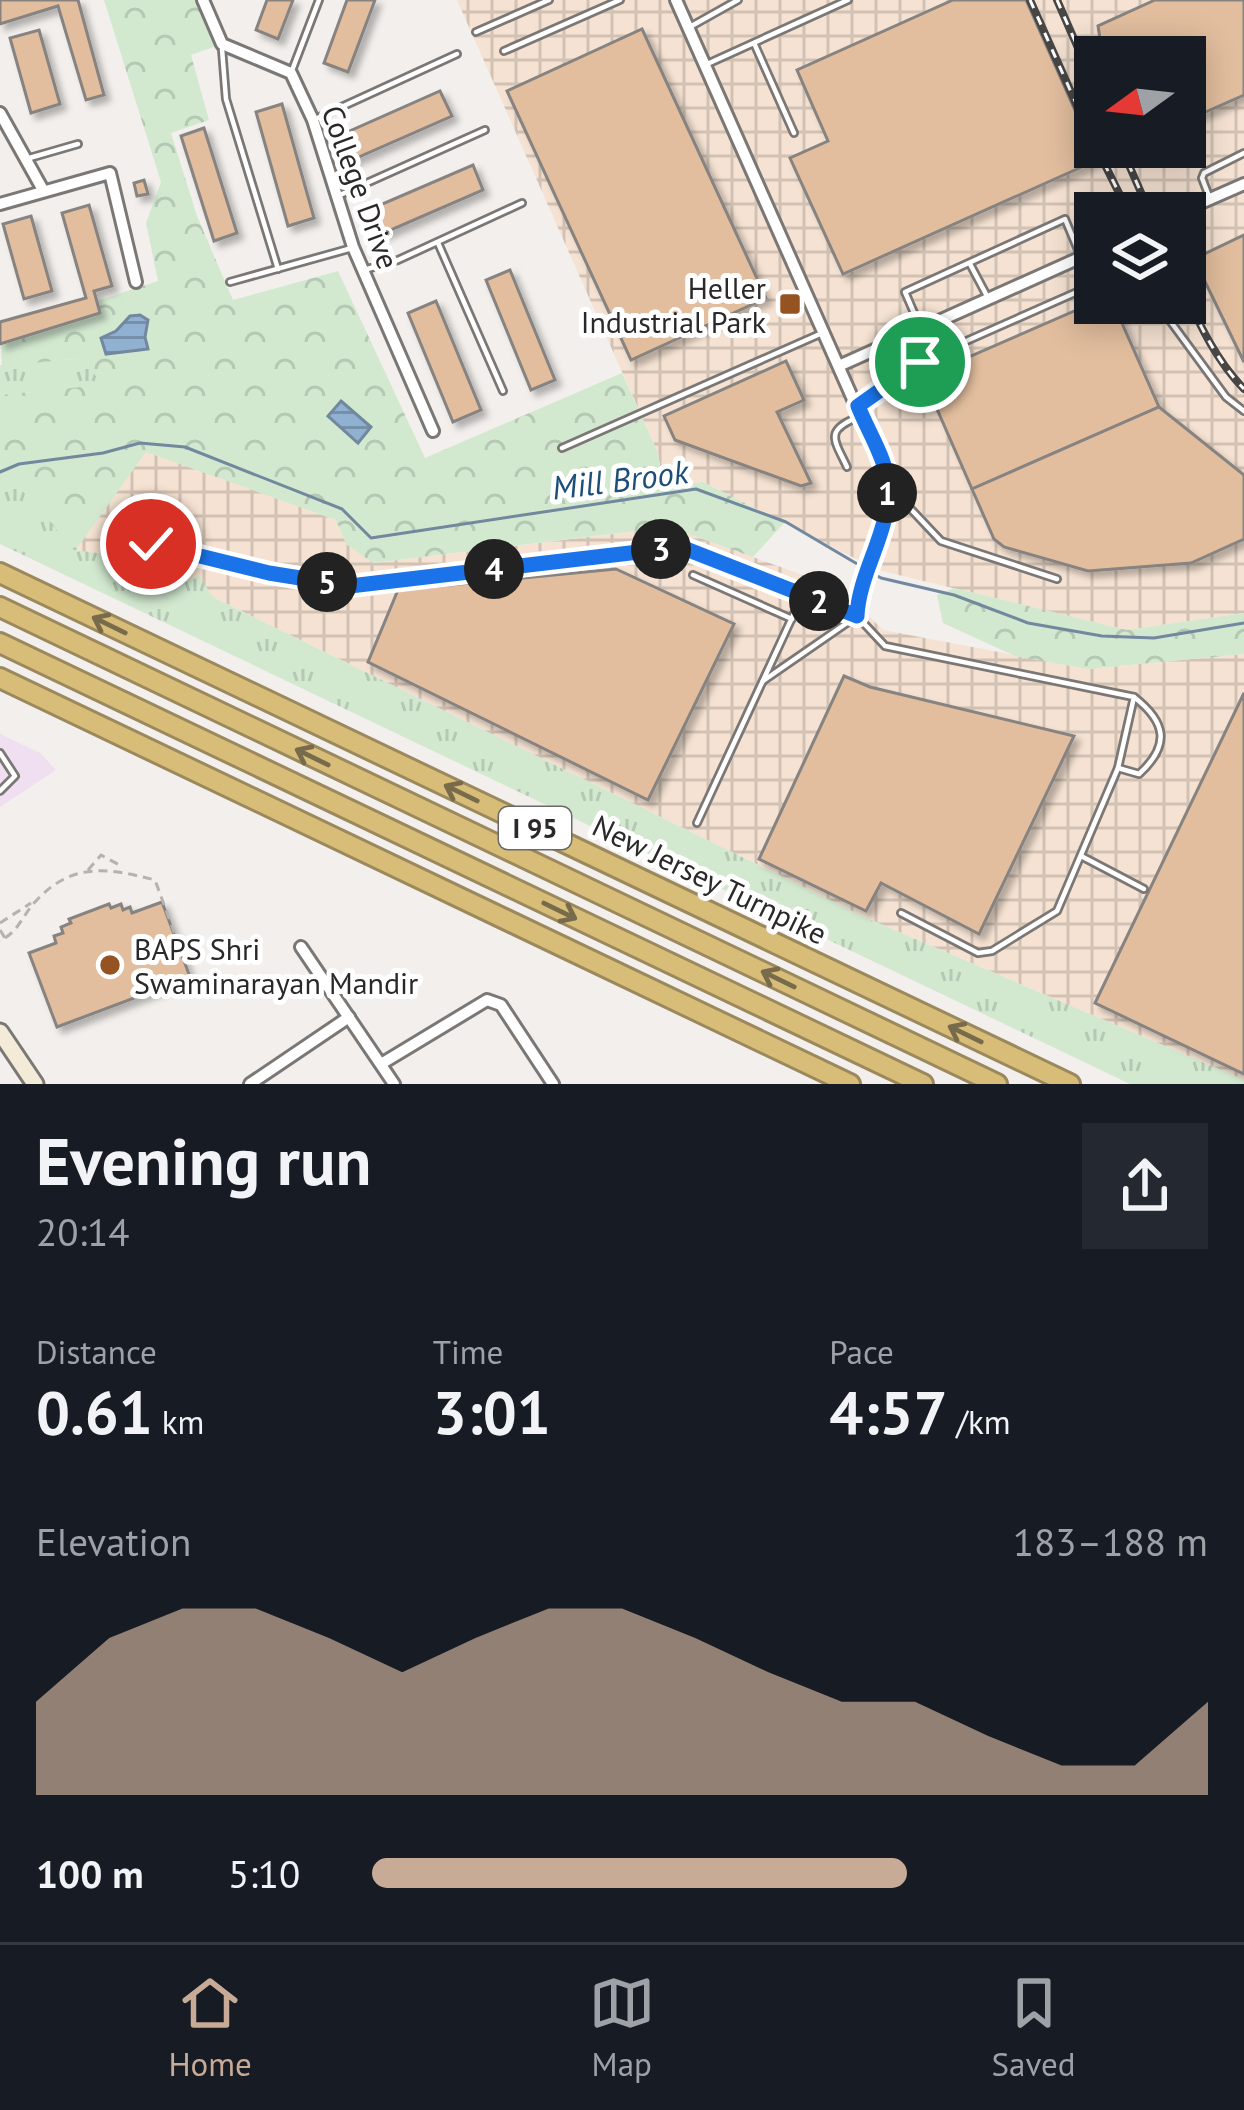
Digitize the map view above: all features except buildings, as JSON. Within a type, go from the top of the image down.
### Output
[{"type":"highway","name":"New Jersey Turnpike","points":[[0,573],[1070,1084]]},
{"type":"highway","name":"New Jersey Turnpike","points":[[0,607],[997,1084]]},
{"type":"highway","name":"I 95","points":[[0,643],[923,1084]]},
{"type":"highway","points":[[0,678],[850,1084]]},
{"type":"main road","points":[[0,1032],[5,1047],[33,1083]]},
{"type":"street","points":[[203,0],[222,44],[291,73]]},
{"type":"street","points":[[676,0],[887,476],[881,535]]},
{"type":"street","name":"College Drive","points":[[291,73],[313,120],[353,248],[434,431]]},
{"type":"street","points":[[0,113],[43,190]]},
{"type":"street","points":[[0,204],[110,173],[136,283]]},
{"type":"street","points":[[1206,201],[1244,184]]},
{"type":"street","points":[[841,365],[1074,261]]},
{"type":"street","points":[[301,947],[394,1084]]},
{"type":"street","points":[[381,1064],[487,1000],[501,1005],[553,1084]]},
{"type":"street","points":[[250,1084],[350,1017]]},
{"type":"lane","points":[[291,73],[319,0]]},
{"type":"lane","points":[[476,32],[549,0]]},
{"type":"lane","points":[[504,51],[620,0]]},
{"type":"lane","points":[[688,28],[738,0]]},
{"type":"lane","points":[[705,65],[848,0]]},
{"type":"lane","points":[[754,43],[794,133]]},
{"type":"lane","points":[[222,44],[220,69],[226,99],[278,269]]},
{"type":"lane","points":[[313,120],[457,54]]},
{"type":"lane","points":[[334,197],[484,130]]},
{"type":"lane","points":[[26,159],[78,144]]},
{"type":"lane","points":[[1210,199],[1204,173],[1244,153]]},
{"type":"lane","points":[[364,270],[438,243],[522,203]]},
{"type":"lane","points":[[921,329],[905,292],[1065,219],[1074,239]]},
{"type":"lane","points":[[438,243],[503,392]]},
{"type":"lane","points":[[230,282],[353,248]]},
{"type":"lane","points":[[970,264],[988,299]]},
{"type":"lane","points":[[847,467],[835,440],[838,425],[920,362],[1074,293]]},
{"type":"lane","points":[[1172,324],[1226,397],[1244,411]]},
{"type":"lane","points":[[562,448],[825,331]]},
{"type":"lane","points":[[887,500],[907,505],[941,542],[1058,579]]},
{"type":"lane","points":[[857,616],[858,595],[881,535]]},
{"type":"lane","points":[[151,544],[269,573],[350,586],[681,547],[857,616],[885,646],[1134,697],[1156,714],[1161,740],[1139,774],[1118,768]]},
{"type":"lane","points":[[693,574],[792,619]]},
{"type":"lane","points":[[698,823],[803,594]]},
{"type":"lane","points":[[763,682],[857,616]]},
{"type":"lane","points":[[902,913],[978,953],[992,951],[1058,911],[1118,768],[1134,697]]},
{"type":"lane","points":[[0,753],[15,776],[0,791]]},
{"type":"lane","points":[[1083,857],[1144,889]]},
{"type":"lane","points":[[821,1000],[834,971]]},
{"type":"lane","points":[[795,1058],[808,1029]]},
{"type":"path","points":[[86,872],[100,855],[150,881],[165,876]]},
{"type":"path","points":[[43,895],[18,930],[3,939],[0,927],[43,895],[72,874],[130,871]]},
{"type":"path","points":[[155,880],[177,940]]},
{"type":"shaded area","points":[[457,0],[1244,0],[1244,613],[1127,630],[878,570],[703,482],[663,488],[658,453]]},
{"type":"shaded area","points":[[146,451],[336,520],[373,563],[670,527],[841,589],[883,630],[1088,669],[1244,654],[1244,1080],[864,917],[213,597],[150,594],[111,555],[75,551]]},
{"type":"shaded area","points":[[0,734],[40,753],[56,770],[0,807]]},
{"type":"green space","points":[[104,0],[205,0],[222,44],[191,55],[209,120],[171,133],[197,216],[233,300],[338,271],[425,458],[622,373],[658,453],[664,487],[703,482],[784,523],[753,557],[669,527],[373,563],[346,544],[336,520],[146,452],[75,551],[0,465],[0,395],[102,385],[83,358],[2,366],[0,333],[158,281],[146,223],[161,182]]},
{"type":"green space","points":[[84,358],[103,386],[0,395],[0,365]]},
{"type":"green space","points":[[0,465],[75,550],[111,555],[149,593],[199,576],[213,597],[864,917],[1244,1080],[1244,1084],[1130,1084],[0,544]]},
{"type":"green space","points":[[954,588],[1127,630],[1244,613],[1244,654],[1088,669],[1015,656],[943,623],[937,595]]},
{"type":"water","points":[[130,316],[148,320],[148,349],[106,354],[101,338]]},
{"type":"water","points":[[341,401],[371,427],[358,443],[328,416]]},
{"type":"waterway","name":"Mill Brook","points":[[0,472],[19,464],[140,443],[185,447],[342,509],[371,538],[696,489],[786,522],[881,578],[954,595],[1028,623],[1102,636],[1154,638],[1244,623]]},
{"type":"railway","points":[[1030,0],[1074,99]]},
{"type":"railway","points":[[1057,0],[1074,39]]},
{"type":"railway","points":[[1106,168],[1118,192]]},
{"type":"railway","points":[[1130,168],[1141,192]]},
{"type":"railway","points":[[1201,324],[1244,389]]},
{"type":"place","name":"Heller Industrial Park","points":[[790,304]]},
{"type":"place","name":"BAPS Shri Swaminarayan Mandir","points":[[110,965]]},
{"type":"route","points":[[151,544],[269,573],[350,586],[681,547],[857,616],[858,595],[881,535],[887,500],[887,476],[858,406],[920,362]]}]
